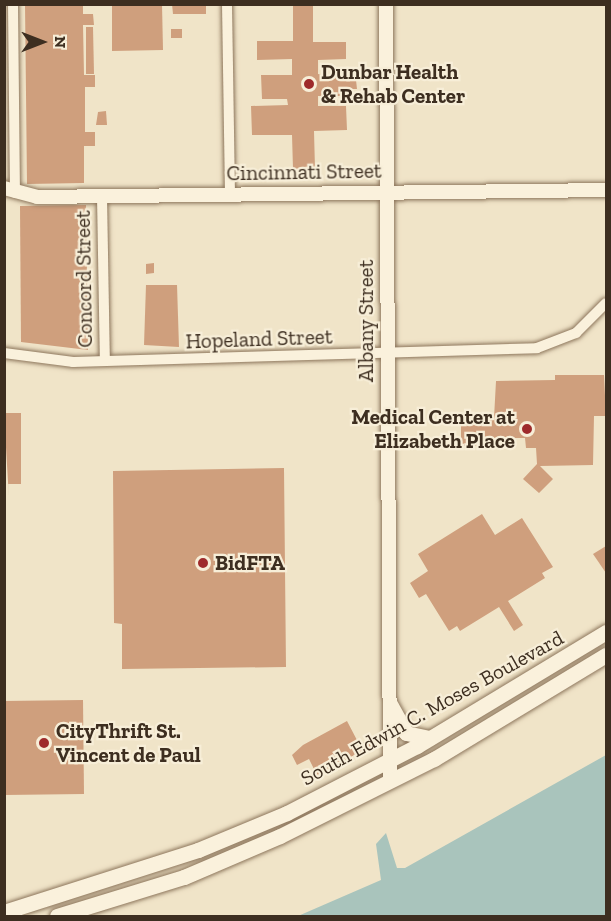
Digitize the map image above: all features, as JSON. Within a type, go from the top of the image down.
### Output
[{"type":"main road","name":"South Edwin C. Moses Boulevard","points":[[4,912],[208,846],[390,760],[606,632]]},
{"type":"main road","name":"South Edwin C. Moses Boulevard","points":[[57,916],[184,877],[390,781],[606,655]]},
{"type":"main road","points":[[390,704],[406,733],[429,738]]},
{"type":"street","points":[[10,190],[13,4]]},
{"type":"street","points":[[227,4],[230,194]]},
{"type":"street","name":"Albany Street","points":[[386,4],[390,781]]},
{"type":"street","name":"Cincinnati Street","points":[[10,190],[102,196],[606,190]]},
{"type":"street","name":"Concord Street","points":[[102,196],[105,361]]},
{"type":"street","name":"Hopeland Street","points":[[4,353],[58,362],[388,355],[560,343],[606,303]]},
{"type":"water","points":[[606,755],[606,916],[298,916],[381,880],[376,844],[386,833],[397,868],[405,868]]},
{"type":"building","points":[[25,4],[83,4],[83,14],[93,14],[94,25],[83,25],[84,75],[95,75],[95,87],[85,87],[85,132],[95,132],[95,146],[84,146],[84,183],[27,184]]},
{"type":"building","points":[[112,4],[162,4],[163,50],[112,51]]},
{"type":"building","points":[[172,4],[206,4],[206,14],[173,14]]},
{"type":"building","name":"Dunbar Health & Rehab Center","points":[[293,4],[313,4],[313,42],[346,42],[346,59],[318,60],[318,74],[356,80],[357,89],[345,89],[345,96],[318,96],[318,106],[346,106],[347,130],[314,131],[315,169],[293,169],[292,135],[252,135],[251,106],[288,105],[287,99],[262,99],[261,75],[292,75],[292,59],[257,60],[257,41],[293,41]]},
{"type":"building","points":[[86,27],[93,27],[94,74],[86,74]]},
{"type":"building","points":[[171,29],[182,29],[182,38],[171,38]]},
{"type":"building","points":[[106,111],[107,125],[96,125],[98,112]]},
{"type":"building","points":[[86,205],[88,350],[21,342],[20,206]]},
{"type":"building","points":[[154,263],[154,273],[146,274],[146,264]]},
{"type":"building","points":[[146,285],[177,285],[179,347],[144,345]]},
{"type":"building","name":"Medical Center at Elizabeth Place","points":[[555,375],[604,375],[606,416],[594,416],[593,465],[540,466],[553,479],[539,493],[523,479],[537,464],[536,448],[526,448],[525,438],[515,438],[515,444],[461,446],[461,419],[494,418],[496,381],[555,380]]},
{"type":"building","points":[[4,413],[21,413],[21,484],[8,484]]},
{"type":"building","points":[[284,468],[286,667],[122,669],[122,624],[114,623],[113,471]]},
{"type":"building","points":[[482,514],[495,535],[522,518],[553,567],[542,573],[545,578],[508,601],[523,625],[514,631],[499,607],[460,631],[457,626],[449,631],[426,594],[419,598],[410,583],[428,571],[418,554]]},
{"type":"building","points":[[606,546],[606,573],[593,554]]},
{"type":"building","name":"CityThrift St. Vincent de Paul","points":[[83,700],[84,794],[4,795],[4,701]]},
{"type":"building","points":[[347,721],[359,744],[368,740],[372,746],[317,775],[309,759],[297,765],[292,755],[303,745]]},
{"type":"place","name":"Dunbar Health & Rehab Center","points":[[309,84]]},
{"type":"place","name":"Medical Center at Elizabeth Place","points":[[527,429]]},
{"type":"place","name":"BidFTA","points":[[203,563]]},
{"type":"place","name":"CityThrift St. Vincent de Paul","points":[[44,743]]}]
